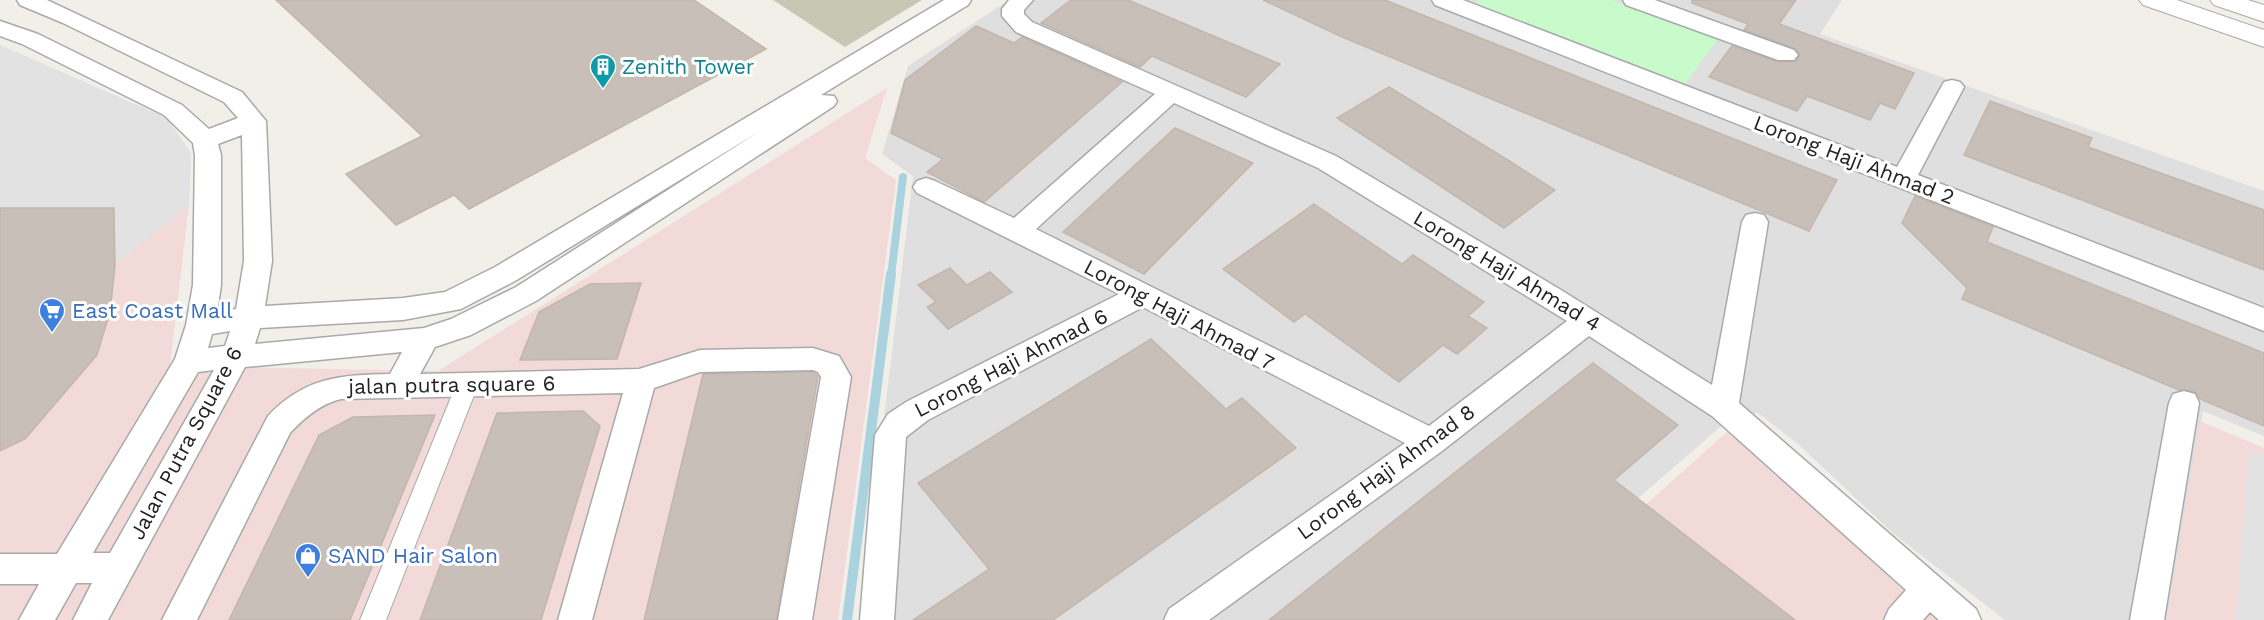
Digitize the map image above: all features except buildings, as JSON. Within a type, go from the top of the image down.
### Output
[{"type":"street","points":[[0,28],[30,39],[163,105],[184,120],[205,140],[254,121],[234,97],[71,18],[28,0]]},
{"type":"street","points":[[200,325],[249,318],[403,309],[451,302],[505,274],[846,66],[902,37],[960,0]]},
{"type":"street","name":"Lorong Haji Ahmad 4","points":[[1022,0],[1013,9],[1013,16],[1024,27],[1327,162],[1588,321],[1723,407],[1964,620]]},
{"type":"street","points":[[1634,0],[1786,55]]},
{"type":"street","points":[[2152,0],[2262,32]]},
{"type":"street","points":[[2223,0],[2262,32]]},
{"type":"street","name":"Lorong Haji Ahmad 2","points":[[1452,1],[2264,320]]},
{"type":"street","points":[[189,361],[424,339],[461,327],[526,294],[862,77],[902,37]]},
{"type":"street","points":[[1903,179],[1952,87]]},
{"type":"street","points":[[1018,230],[1171,93]]},
{"type":"street","points":[[184,120],[234,97]]},
{"type":"street","name":"Jalan Putra Square 6","points":[[90,620],[236,356],[249,318],[258,261],[254,121]]},
{"type":"street","name":"Jalan Putra Square 6","points":[[36,620],[189,361],[200,325],[207,285],[208,155],[205,140]]},
{"type":"street","name":"Lorong Haji Ahmad 7","points":[[926,187],[1018,230],[1142,296],[1431,442]]},
{"type":"street","points":[[1723,407],[1755,222]]},
{"type":"street","name":"Lorong Haji Ahmad 6","points":[[877,620],[891,435],[894,428],[917,411],[1142,296]]},
{"type":"street","name":"Lorong Haji Ahmad 8","points":[[1181,620],[1431,442],[1588,321]]},
{"type":"street","points":[[399,386],[424,339]]},
{"type":"street","points":[[575,620],[641,381],[675,367],[700,362],[813,359],[829,364],[836,377],[795,620]]},
{"type":"street","name":"jalan putra square 6","points":[[178,620],[279,425],[292,410],[315,395],[341,387],[641,381]]},
{"type":"street","points":[[373,620],[467,385]]},
{"type":"street","points":[[2146,620],[2184,403]]},
{"type":"street","points":[[0,569],[120,568]]},
{"type":"street","points":[[1902,620],[1928,590]]},
{"type":"shaded area","points":[[773,0],[922,0],[845,47]]},
{"type":"shaded area","points":[[1009,0],[1842,0],[1820,34],[2264,191],[2264,436],[2203,411],[2167,620],[2005,620],[1894,534],[1799,445],[1758,413],[1727,421],[1498,620],[860,620],[913,176],[882,154],[908,66]]},
{"type":"shaded area","points":[[0,45],[191,153],[189,205],[170,366],[438,371],[887,88],[865,158],[896,180],[838,620],[0,620]]},
{"type":"shaded area","points":[[0,45],[167,118],[191,153],[189,205],[115,265],[113,208],[0,208]]},
{"type":"shaded area","points":[[2200,421],[2264,448],[2264,620],[2167,620]]},
{"type":"shaded area","points":[[1738,422],[1950,620],[1517,620]]},
{"type":"shaded area","points":[[2249,449],[2264,456],[2264,620],[2236,620]]},
{"type":"green space","points":[[1479,0],[1611,0],[1718,39],[1685,84],[1475,4]]},
{"type":"waterway","points":[[891,276],[903,177]]},
{"type":"waterway","points":[[847,620],[891,274]]},
{"type":"place","name":"Zenith Tower","points":[[603,90]]},
{"type":"place","name":"East Coast Mall","points":[[52,334]]},
{"type":"place","name":"SAND Hair Salon","points":[[308,579]]}]
